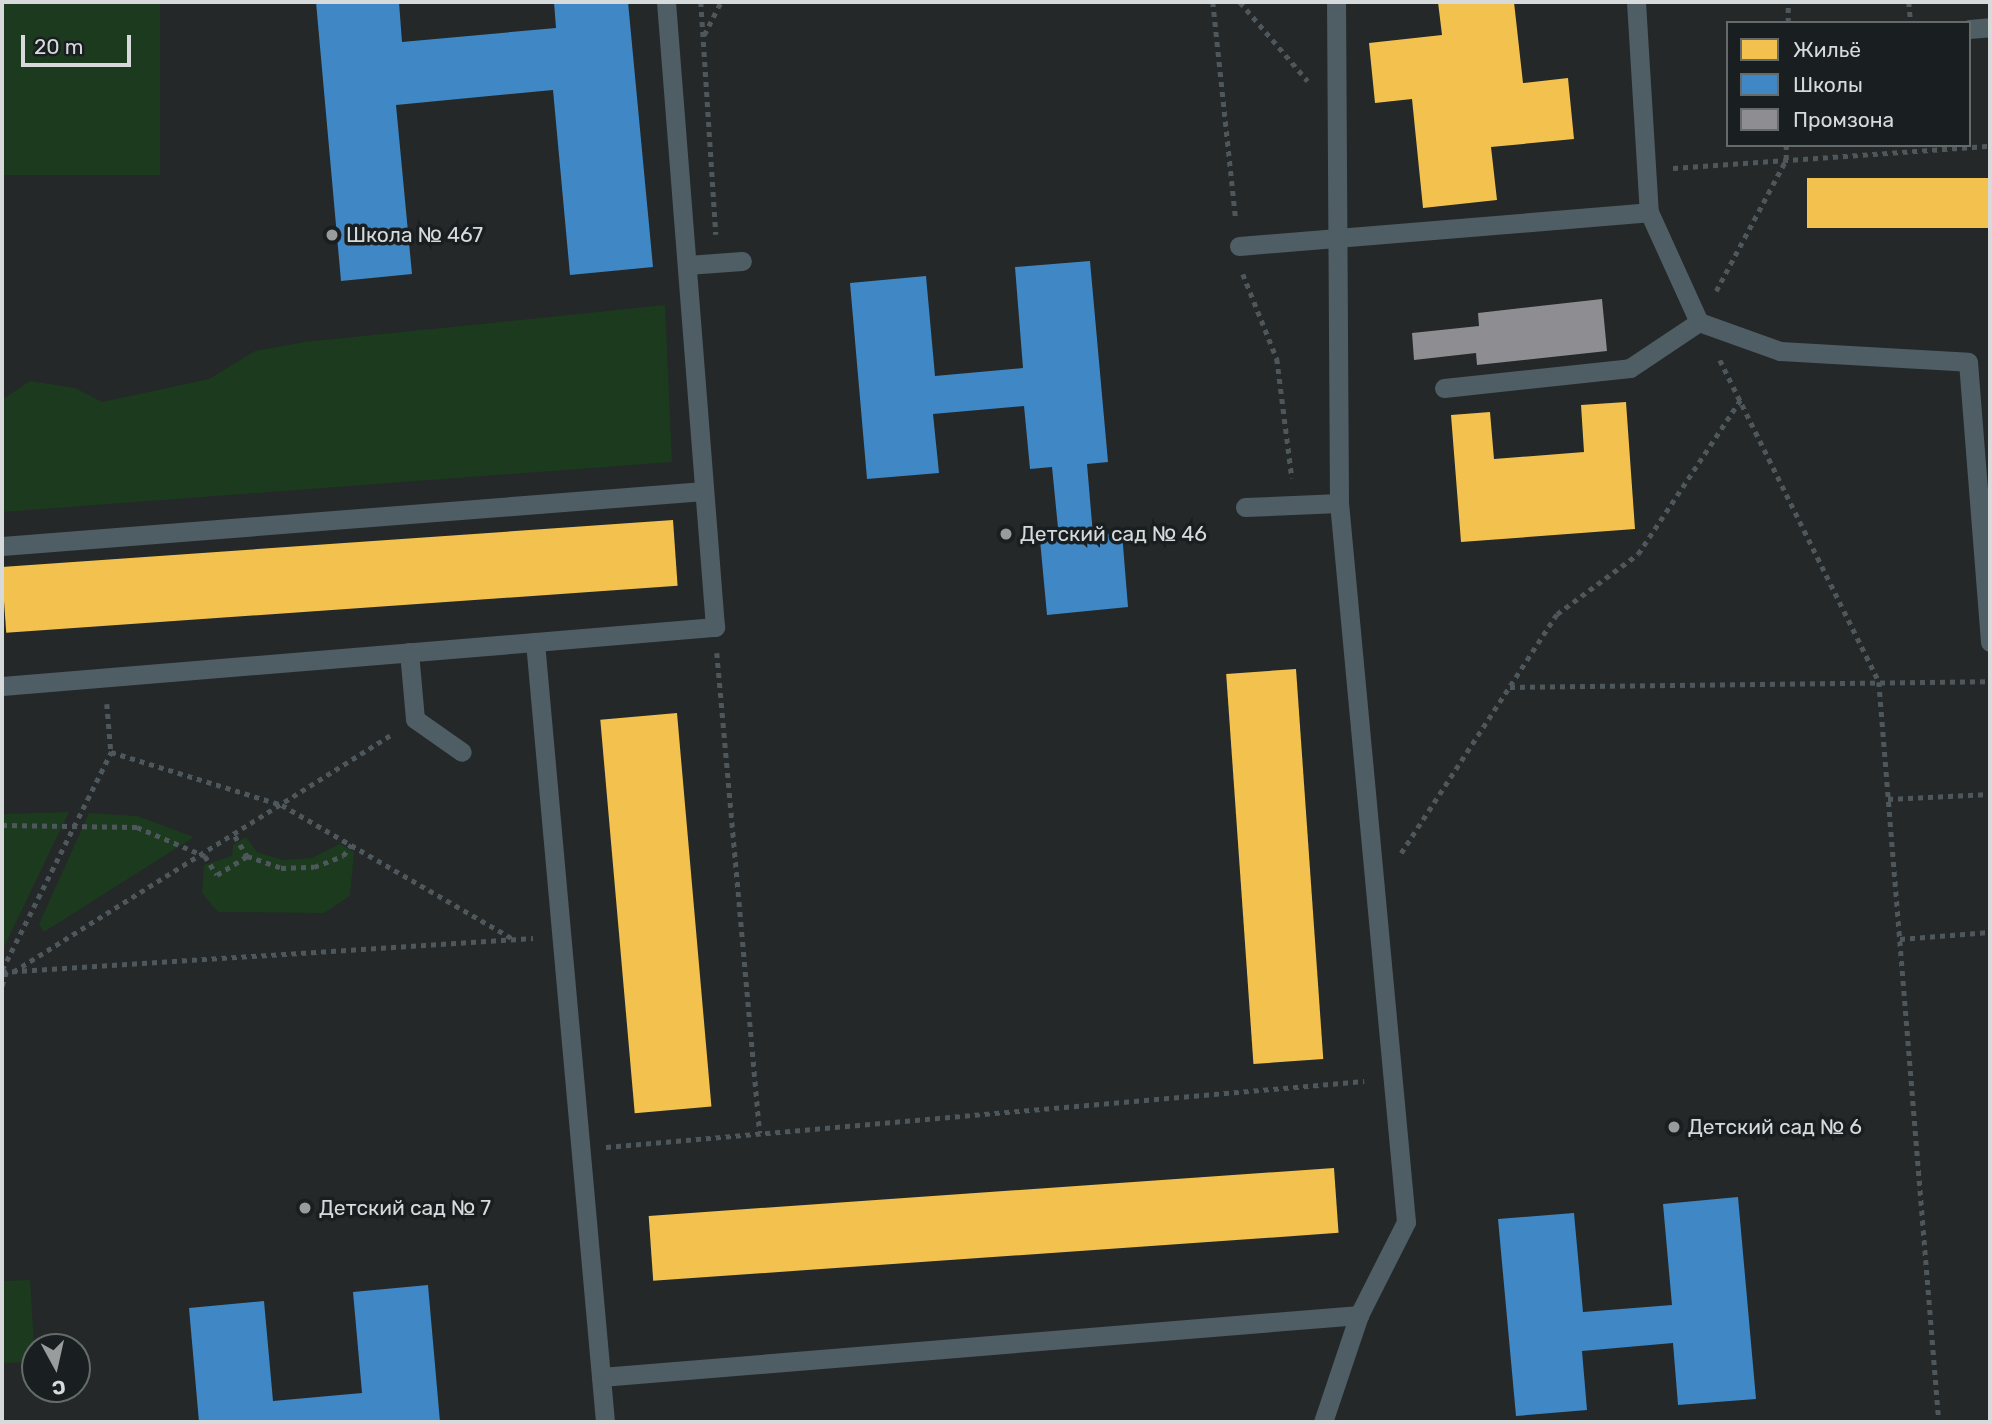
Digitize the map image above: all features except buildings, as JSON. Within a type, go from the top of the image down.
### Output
[{"type":"lane","points":[[2,686],[715,627],[666,2]]},
{"type":"lane","points":[[1323,1422],[1359,1315],[1406,1222],[1339,503],[1342,237],[1335,114],[1336,2]]},
{"type":"lane","points":[[1636,2],[1649,212],[1699,322],[1780,351],[1968,362],[1990,642]]},
{"type":"lane","points":[[1971,29],[1990,27]]},
{"type":"lane","points":[[1239,246],[1649,212]]},
{"type":"lane","points":[[687,265],[742,261]]},
{"type":"lane","points":[[1444,388],[1630,368],[1699,322]]},
{"type":"lane","points":[[2,546],[704,491]]},
{"type":"lane","points":[[1245,507],[1339,503]]},
{"type":"lane","points":[[535,642],[605,1422]]},
{"type":"lane","points":[[409,652],[415,719],[462,752]]},
{"type":"lane","points":[[601,1377],[1359,1315]]},
{"type":"path","points":[[701,2],[718,263]]},
{"type":"path","points":[[704,36],[721,2]]},
{"type":"path","points":[[1240,2],[1335,114]]},
{"type":"path","points":[[1788,2],[1788,21]]},
{"type":"path","points":[[1909,2],[1911,21]]},
{"type":"path","points":[[1971,147],[1990,146]]},
{"type":"path","points":[[1786,147],[1786,160],[1699,322],[1742,399],[1878,682],[1939,1422]]},
{"type":"path","points":[[1646,169],[1954,147]]},
{"type":"path","points":[[1376,890],[1558,614],[1637,554],[1742,399]]},
{"type":"path","points":[[715,627],[760,1133]]},
{"type":"path","points":[[2,986],[3,971],[111,752],[105,678]]},
{"type":"path","points":[[1510,688],[1990,681]]},
{"type":"path","points":[[13,972],[205,856],[415,719]]},
{"type":"path","points":[[111,752],[282,805],[515,940]]},
{"type":"path","points":[[1888,799],[1990,794]]},
{"type":"path","points":[[2,825],[77,824],[137,827],[205,856],[217,875],[247,856]]},
{"type":"path","points":[[235,836],[247,856],[281,867],[314,867],[343,856],[351,845]]},
{"type":"path","points":[[1900,939],[1990,932]]},
{"type":"path","points":[[3,971],[562,936]]},
{"type":"path","points":[[581,1149],[1393,1079]]},
{"type":"green space","points":[[2,2],[160,2],[160,175],[2,175]]},
{"type":"green space","points":[[665,305],[672,462],[2,512],[2,400],[30,381],[75,388],[102,402],[209,379],[255,351],[305,342]]},
{"type":"green space","points":[[69,812],[3,949],[2,949],[2,814]]},
{"type":"green space","points":[[89,813],[137,816],[194,837],[44,932],[39,924]]},
{"type":"green space","points":[[246,837],[257,852],[283,860],[312,858],[340,844],[354,852],[350,896],[324,913],[218,912],[202,893],[204,865],[232,856],[233,845]]},
{"type":"green space","points":[[30,1280],[33,1333],[21,1333],[21,1362],[2,1363],[2,1281]]},
{"type":"place","name":"Школа № 467","points":[[332,235]]},
{"type":"place","name":"Детский сад № 46","points":[[1006,534]]},
{"type":"place","name":"Детский сад № 6","points":[[1674,1127]]},
{"type":"place","name":"Детский сад № 7","points":[[305,1208]]}]
